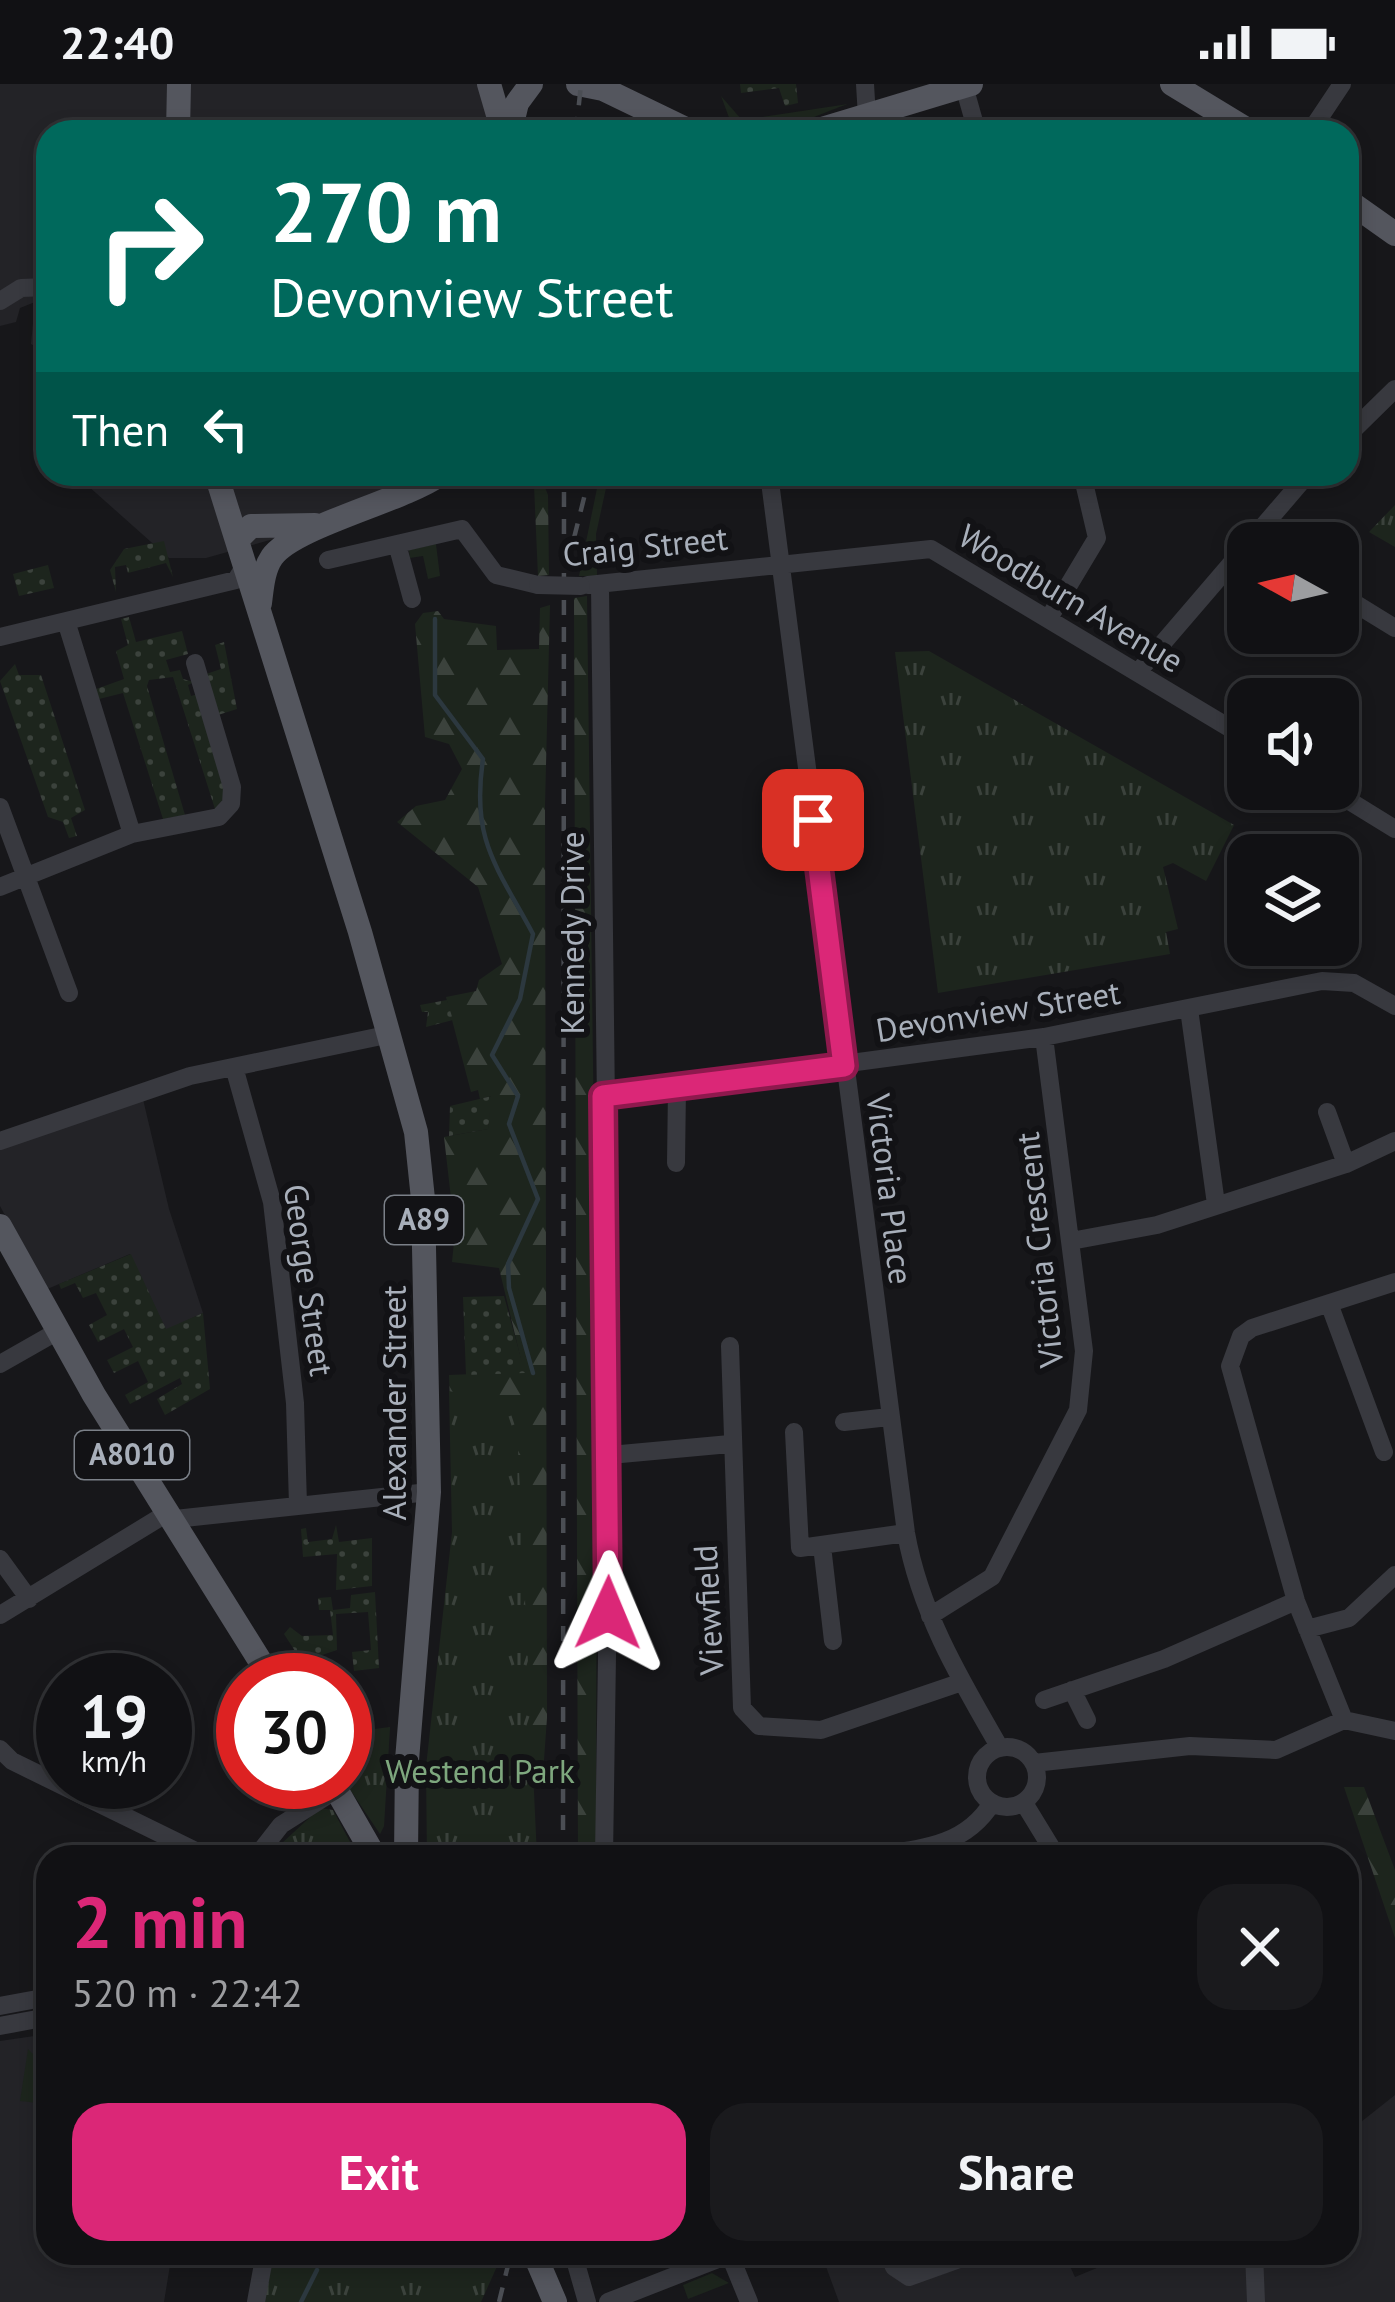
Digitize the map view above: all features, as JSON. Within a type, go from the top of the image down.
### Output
[{"type":"main road","points":[[178,120],[179,84]]},
{"type":"main road","points":[[578,84],[636,93],[675,120]]},
{"type":"main road","points":[[1172,84],[1231,120]]},
{"type":"main road","points":[[856,120],[968,85]]},
{"type":"main road","points":[[490,86],[506,97],[531,88]]},
{"type":"main road","points":[[490,86],[503,120]]},
{"type":"main road","points":[[514,120],[531,88]]},
{"type":"main road","points":[[1359,208],[1395,234]]},
{"type":"main road","points":[[221,486],[249,543]]},
{"type":"main road","points":[[249,543],[392,502],[420,486]]},
{"type":"main road","points":[[273,556],[323,525]]},
{"type":"main road","points":[[249,543],[273,534],[273,556]]},
{"type":"main road","name":"Alexander Street","points":[[249,543],[260,612],[391,1034],[416,1132],[423,1199],[429,1492],[407,1845]]},
{"type":"main road","name":"Alexander Street","points":[[260,612],[273,556]]},
{"type":"main road","name":"A8010","points":[[0,1226],[58,1331],[256,1653]]},
{"type":"main road","points":[[348,1809],[369,1845]]},
{"type":"main road","points":[[539,2265],[553,2297]]},
{"type":"street","points":[[865,84],[867,117]]},
{"type":"street","points":[[1318,120],[1342,84]]},
{"type":"street","points":[[968,85],[975,120]]},
{"type":"street","points":[[3,293],[36,289]]},
{"type":"street","points":[[1359,424],[1395,389]]},
{"type":"street","name":"Victoria Place","points":[[771,486],[905,1533],[914,1580],[962,1682],[1000,1748]]},
{"type":"street","points":[[1049,618],[1097,538],[1085,486]]},
{"type":"street","points":[[1268,522],[1295,486]]},
{"type":"street","name":"Craig Street","points":[[328,560],[462,529],[496,575],[538,585],[590,585],[781,563]]},
{"type":"street","points":[[0,637],[236,580],[249,543]]},
{"type":"street","points":[[397,544],[412,599]]},
{"type":"street","name":"Woodburn Avenue","points":[[781,563],[931,549],[1227,726]]},
{"type":"street","points":[[1138,672],[1227,571]]},
{"type":"street","name":"Kennedy Drive","points":[[590,585],[610,1455],[604,1845]]},
{"type":"street","points":[[1359,606],[1395,628]]},
{"type":"street","points":[[66,621],[132,834]]},
{"type":"street","points":[[0,886],[132,834],[219,817],[231,804],[232,787],[195,663]]},
{"type":"street","points":[[0,806],[69,993]]},
{"type":"street","points":[[1359,807],[1395,829]]},
{"type":"street","name":"Devonview Street","points":[[603,1096],[1044,1037],[1339,981],[1354,983],[1395,1006]]},
{"type":"street","points":[[1189,1009],[1216,1204]]},
{"type":"street","points":[[0,1141],[128,1094],[391,1034]]},
{"type":"street","name":"Victoria Crescent","points":[[930,1616],[992,1576],[1074,1426],[1084,1351],[1044,1037]]},
{"type":"street","name":"George Street","points":[[234,1067],[272,1202],[295,1402],[298,1505]]},
{"type":"street","points":[[676,1163],[677,1088]]},
{"type":"street","points":[[1327,1112],[1346,1164]]},
{"type":"street","points":[[1071,1241],[1156,1225],[1346,1164],[1395,1141]]},
{"type":"street","points":[[1344,1720],[1296,1601],[1230,1366],[1241,1336],[1252,1328],[1395,1282]]},
{"type":"street","points":[[1330,1306],[1384,1452]]},
{"type":"street","points":[[0,1364],[58,1331]]},
{"type":"street","name":"Viewfield","points":[[730,1346],[742,1708],[759,1726],[821,1730],[962,1682]]},
{"type":"street","points":[[844,1422],[889,1417]]},
{"type":"street","points":[[794,1432],[800,1548],[905,1533]]},
{"type":"street","points":[[610,1455],[730,1444]]},
{"type":"street","points":[[0,1615],[172,1515],[429,1492]]},
{"type":"street","points":[[822,1546],[833,1641]]},
{"type":"street","points":[[0,1559],[29,1599]]},
{"type":"street","points":[[1307,1629],[1349,1618],[1395,1575]]},
{"type":"street","points":[[1044,1700],[1164,1659],[1296,1601]]},
{"type":"street","points":[[1072,1690],[1087,1720]]},
{"type":"street","points":[[1034,1763],[1190,1746],[1276,1750],[1344,1720],[1395,1731]]},
{"type":"street","points":[[1000,1748],[1020,1750],[1034,1763],[1035,1789],[1024,1803],[1008,1808],[992,1804],[976,1778],[983,1758],[1000,1748]]},
{"type":"street","points":[[0,1781],[6,1755],[184,1845]]},
{"type":"street","points":[[1024,1803],[1050,1845]]},
{"type":"street","points":[[938,1845],[970,1832],[992,1804]]},
{"type":"street","points":[[266,1845],[304,1809]]},
{"type":"street","points":[[0,2006],[36,1999]]},
{"type":"street","points":[[0,2026],[36,2019]]},
{"type":"street","points":[[256,2302],[263,2265]]},
{"type":"street","points":[[576,2265],[587,2302]]},
{"type":"street","points":[[608,2302],[702,2265]]},
{"type":"street","points":[[734,2265],[749,2302]]},
{"type":"street","points":[[893,2265],[909,2277],[942,2265]]},
{"type":"street","points":[[1254,2265],[1256,2302]]},
{"type":"shaded area","points":[[0,84],[489,84],[500,120],[36,120],[36,347],[31,344],[35,302],[20,308],[16,322],[0,326]]},
{"type":"shaded area","points":[[88,486],[412,486],[327,524],[206,558],[169,558]]},
{"type":"shaded area","points":[[142,1095],[169,1209],[203,1313],[166,1330],[130,1254],[45,1290],[0,1206],[0,1149]]},
{"type":"shaded area","points":[[36,2036],[36,2265],[170,2265],[164,2302],[0,2302],[0,2041]]},
{"type":"shaded area","points":[[1395,2095],[1395,2302],[839,2302],[825,2265],[1070,2265],[1075,2277],[1104,2265],[1359,2265],[1359,2124]]},
{"type":"green space","points":[[740,84],[796,84],[798,103],[785,106],[779,88],[741,93]]},
{"type":"green space","points":[[721,96],[742,120],[730,120]]},
{"type":"green space","points":[[848,104],[805,120],[742,120]]},
{"type":"green space","points":[[534,486],[544,486],[549,575],[538,576]]},
{"type":"green space","points":[[598,486],[606,486],[596,534],[597,576],[579,576]]},
{"type":"green space","points":[[1395,505],[1395,547],[1369,532]]},
{"type":"green space","points":[[164,541],[173,577],[166,563],[128,573],[126,565],[115,567],[116,592],[110,570],[124,549]]},
{"type":"green space","points":[[436,544],[440,576],[428,579],[423,556],[410,558],[409,550]]},
{"type":"green space","points":[[48,565],[54,588],[19,596],[13,574]]},
{"type":"green space","points":[[587,596],[597,1379],[596,1845],[578,1845],[574,598]]},
{"type":"green space","points":[[550,605],[545,805],[547,1718],[542,1788],[528,1789],[505,1415],[450,1402],[449,1375],[524,1372],[499,1268],[452,1262],[455,1233],[444,1137],[488,1129],[491,1096],[480,1099],[478,1090],[471,1092],[446,997],[476,991],[479,980],[502,964],[478,887],[397,822],[416,806],[445,800],[462,769],[449,744],[425,737],[415,624],[423,613],[438,611],[444,619],[496,626],[497,650],[539,649],[540,608]]},
{"type":"green space","points":[[129,617],[136,642],[182,631],[188,654],[166,660],[170,672],[180,670],[183,679],[194,682],[188,685],[191,696],[198,694],[226,787],[225,798],[215,809],[173,677],[149,680],[147,686],[185,815],[163,819],[123,693],[99,699],[96,689],[124,679],[116,651],[128,645],[121,619]]},
{"type":"green space","points":[[224,642],[237,709],[218,715],[206,674],[221,669],[215,645]]},
{"type":"green space","points":[[929,651],[1234,825],[1206,881],[1173,863],[1163,867],[1178,929],[1166,932],[1170,954],[938,993],[895,652]]},
{"type":"green space","points":[[15,664],[19,675],[41,675],[85,810],[71,818],[77,836],[69,838],[63,822],[48,817],[0,681]]},
{"type":"green space","points":[[447,1000],[453,1020],[426,1027],[428,1012],[422,1012],[420,1005]]},
{"type":"green space","points":[[492,1096],[488,1129],[449,1136],[450,1106]]},
{"type":"green space","points":[[131,1254],[166,1329],[203,1313],[210,1389],[165,1415],[157,1399],[182,1384],[180,1378],[130,1404],[125,1395],[148,1382],[138,1361],[114,1373],[107,1360],[133,1347],[124,1329],[98,1342],[89,1325],[107,1315],[96,1293],[83,1298],[75,1283],[61,1289],[59,1284]]},
{"type":"green space","points":[[504,1296],[525,1373],[466,1375],[463,1297]]},
{"type":"green space","name":"Westend Park","points":[[449,1391],[516,1406],[536,1845],[427,1845],[426,1767],[452,1532]]},
{"type":"green space","points":[[336,1525],[339,1542],[372,1538],[372,1586],[336,1590],[337,1554],[303,1557],[301,1529],[306,1528],[308,1542],[332,1539]]},
{"type":"green space","points":[[375,1592],[379,1668],[372,1669],[372,1653],[352,1653],[371,1650],[368,1612],[336,1614],[337,1650],[296,1653],[284,1634],[290,1627],[302,1636],[333,1635],[330,1610],[319,1610],[318,1598],[331,1597],[333,1610],[350,1608],[351,1595]]},
{"type":"green space","points":[[390,1727],[380,1834],[363,1809],[372,1809],[372,1729]]},
{"type":"green space","points":[[1344,1787],[1364,1787],[1395,1870],[1395,1938]]},
{"type":"green space","points":[[319,1809],[326,1809],[333,1810],[352,1845],[280,1845]]},
{"type":"green space","points":[[28,2049],[34,2055],[36,2103],[20,2101]]},
{"type":"green space","points":[[270,2265],[498,2265],[481,2302],[263,2302]]},
{"type":"green space","points":[[712,2273],[729,2283],[688,2299],[683,2285]]},
{"type":"waterway","points":[[435,619],[435,695],[483,759],[484,832],[498,870],[533,934],[520,999],[492,1055],[518,1096],[509,1124],[538,1199],[508,1264],[509,1288],[533,1373]]},
{"type":"waterway","points":[[301,2302],[317,2270]]},
{"type":"railway","points":[[577,120],[581,84]]},
{"type":"railway","points":[[563,1845],[564,486]]},
{"type":"railway","points":[[574,538],[587,486]]},
{"type":"railway","points":[[499,2302],[508,2265]]},
{"type":"route","points":[[608,1613],[603,1096],[844,1066],[813,820]]}]
